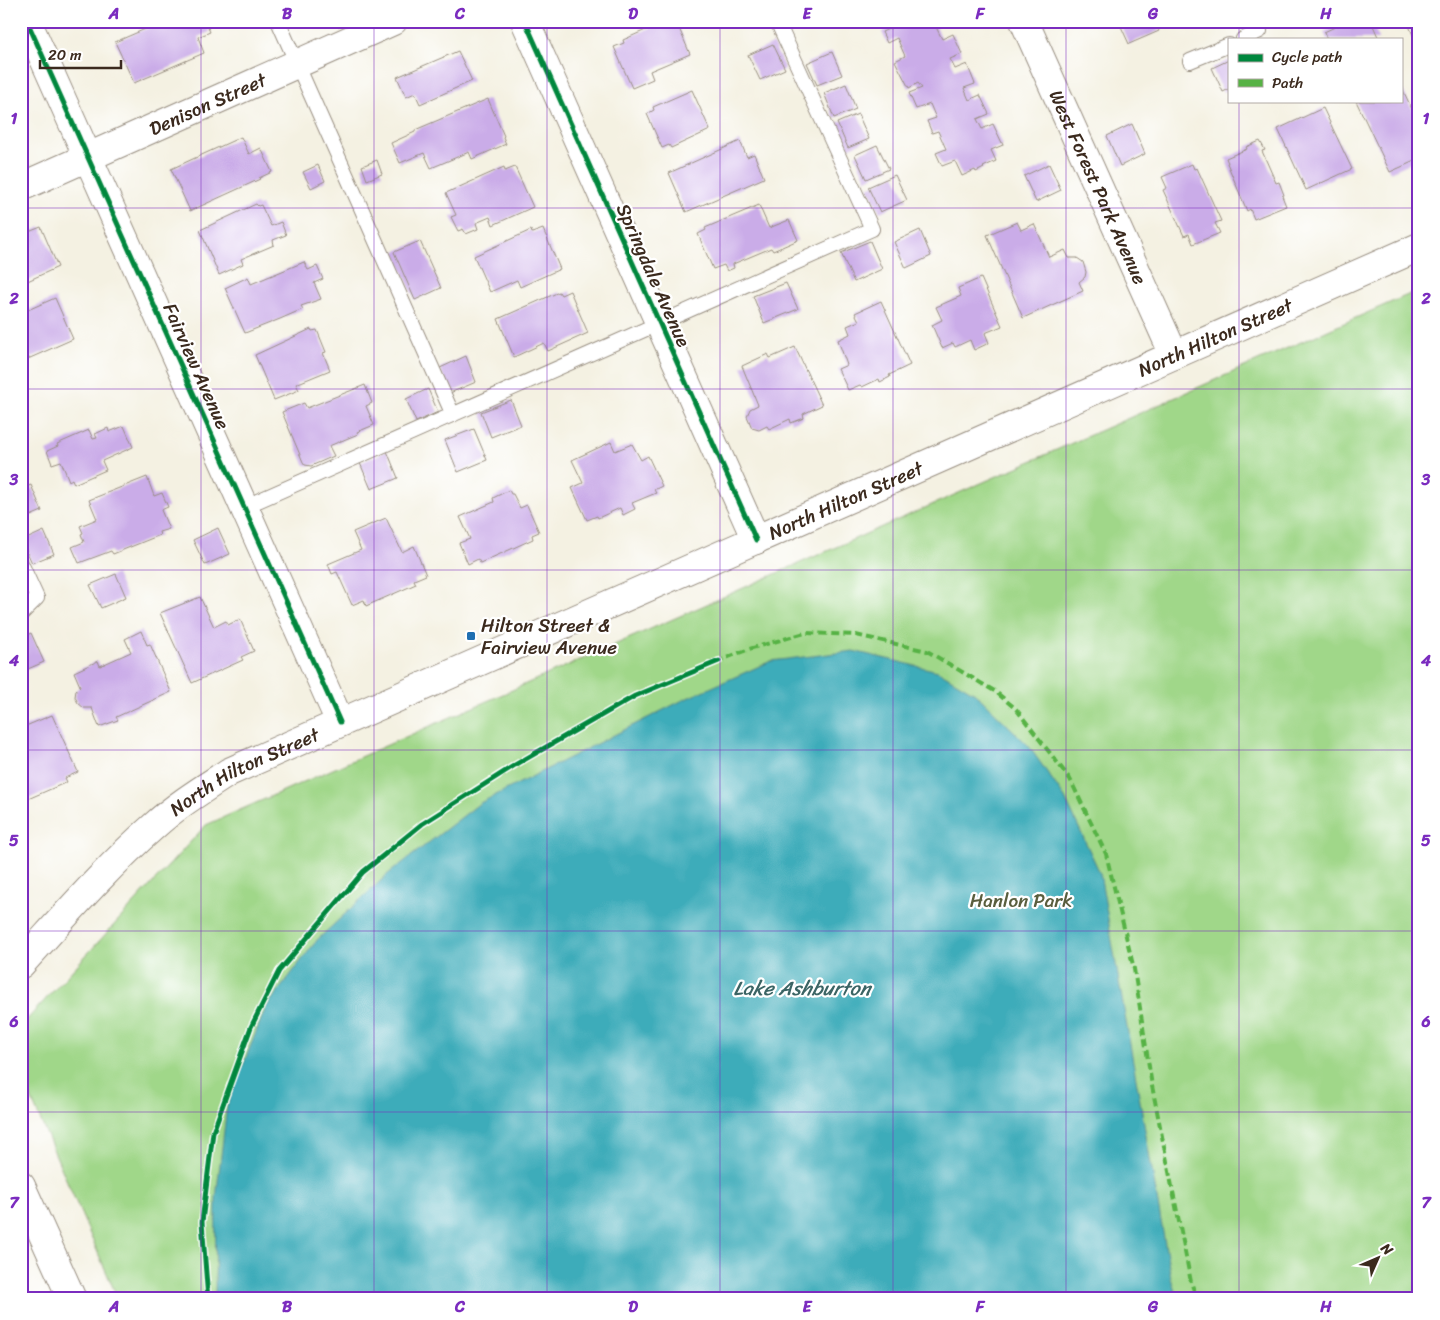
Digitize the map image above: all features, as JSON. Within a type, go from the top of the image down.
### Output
[{"type":"street","name":"Fairview Avenue","points":[[27,21],[340,722]]},
{"type":"street","name":"Denison Street","points":[[21,187],[393,21]]},
{"type":"street","name":"Springdale Avenue","points":[[525,21],[756,540]]},
{"type":"street","name":"West Forest Park Avenue","points":[[1024,21],[1174,355]]},
{"type":"street","name":"North Hilton Street","points":[[21,964],[107,870],[154,825],[190,797],[229,772],[1419,247]]},
{"type":"street","points":[[21,1186],[72,1299]]},
{"type":"lane","points":[[278,21],[453,415]]},
{"type":"lane","points":[[244,507],[872,229],[777,21]]},
{"type":"lane","points":[[1245,38],[1260,32],[1255,21]]},
{"type":"lane","points":[[1190,61],[1228,45]]},
{"type":"lane","points":[[21,562],[37,598],[21,614]]},
{"type":"green space","name":"Hanlon Park","points":[[1419,290],[1419,1299],[118,1299],[21,1075],[21,1026],[206,825]]},
{"type":"water","name":"Lake Ashburton","points":[[853,651],[938,671],[975,693],[1028,745],[1065,798],[1100,873],[1171,1278],[1177,1299],[215,1299],[216,1198],[227,1105],[266,1007],[317,940],[388,874],[480,803],[685,699],[771,661]]},
{"type":"building","points":[[164,21],[205,21],[210,32],[198,37],[204,53],[134,83],[115,42]]},
{"type":"building","points":[[666,21],[676,21],[690,54],[650,71],[653,79],[632,88],[614,47],[624,43],[623,40]]},
{"type":"building","points":[[883,21],[950,21],[936,27],[942,39],[953,34],[962,54],[950,59],[955,69],[967,64],[975,84],[964,88],[969,100],[980,95],[989,114],[977,119],[982,129],[993,124],[1003,145],[991,150],[996,161],[976,172],[975,170],[962,176],[955,161],[942,166],[936,153],[946,149],[938,131],[932,133],[927,121],[936,118],[930,104],[916,109],[909,93],[922,88],[918,83],[909,88],[895,61],[905,56],[897,38],[887,43],[882,32],[895,26],[893,22],[885,25]]},
{"type":"building","points":[[1116,21],[1155,21],[1159,31],[1129,44],[1119,22],[1117,23]]},
{"type":"building","points":[[1348,21],[1371,21],[1379,38],[1327,38],[1324,32]]},
{"type":"building","points":[[1407,21],[1419,21],[1419,49]]},
{"type":"building","points":[[773,44],[785,69],[760,80],[748,55]]},
{"type":"building","points":[[458,51],[472,81],[420,104],[415,93],[406,97],[397,77]]},
{"type":"building","points":[[832,52],[842,75],[817,85],[807,63]]},
{"type":"building","points":[[1228,60],[1228,90],[1223,92],[1212,68]]},
{"type":"building","points":[[846,84],[856,109],[834,118],[824,93]]},
{"type":"building","points":[[1402,88],[1419,124],[1419,159],[1390,172],[1356,102],[1402,102]]},
{"type":"building","points":[[692,90],[710,130],[671,148],[669,145],[662,148],[647,114],[654,110],[653,107]]},
{"type":"building","points":[[488,99],[506,144],[472,159],[469,152],[431,168],[424,153],[400,163],[391,143],[415,132],[415,130]]},
{"type":"building","points":[[1323,108],[1352,169],[1306,190],[1278,129]]},
{"type":"building","points":[[858,114],[869,139],[848,148],[837,123]]},
{"type":"building","points":[[1132,124],[1145,154],[1120,166],[1107,136]]},
{"type":"building","points":[[241,137],[249,154],[261,148],[272,172],[190,211],[171,169]]},
{"type":"building","points":[[740,141],[747,157],[754,154],[764,178],[686,212],[669,173]]},
{"type":"building","points":[[1260,141],[1265,150],[1262,151],[1276,183],[1279,182],[1286,206],[1254,219],[1250,209],[1247,211],[1226,158]]},
{"type":"building","points":[[877,145],[889,169],[866,179],[855,155]]},
{"type":"building","points":[[377,160],[382,174],[367,180],[362,166]]},
{"type":"building","points":[[1049,164],[1061,190],[1036,202],[1024,176]]},
{"type":"building","points":[[1192,164],[1194,169],[1197,168],[1221,221],[1215,223],[1220,233],[1193,244],[1189,234],[1184,236],[1163,190],[1167,188],[1162,177]]},
{"type":"building","points":[[318,165],[325,181],[311,188],[303,172]]},
{"type":"building","points":[[504,167],[505,171],[515,167],[533,207],[493,225],[490,217],[476,223],[478,229],[466,234],[463,229],[458,231],[451,217],[456,215],[446,193]]},
{"type":"building","points":[[895,175],[907,200],[880,212],[868,187]]},
{"type":"building","points":[[256,204],[258,206],[261,205],[271,226],[281,222],[286,235],[273,240],[274,245],[241,259],[243,264],[219,275],[200,230]]},
{"type":"building","points":[[759,205],[769,228],[789,220],[798,240],[773,251],[771,248],[733,264],[734,268],[727,271],[724,265],[713,269],[698,234],[706,230],[705,228]]},
{"type":"building","points":[[1017,222],[1021,230],[1034,224],[1049,257],[1065,250],[1069,258],[1077,258],[1083,262],[1086,272],[1085,277],[1079,282],[1083,291],[1023,318],[987,235]]},
{"type":"building","points":[[41,227],[58,267],[21,284],[21,235]]},
{"type":"building","points":[[543,229],[560,269],[520,287],[517,280],[490,292],[474,256],[531,230],[532,233]]},
{"type":"building","points":[[920,230],[931,256],[906,268],[894,242]]},
{"type":"building","points":[[420,241],[441,288],[415,300],[394,252]]},
{"type":"building","points":[[870,241],[882,269],[854,282],[841,253]]},
{"type":"building","points":[[304,262],[308,270],[317,266],[323,279],[314,283],[321,299],[301,306],[303,309],[245,333],[225,288],[248,277],[251,284]]},
{"type":"building","points":[[981,278],[1002,326],[985,333],[989,343],[974,350],[970,340],[955,347],[953,343],[942,348],[932,325],[942,320],[936,307],[961,296],[958,288]]},
{"type":"building","points":[[786,283],[798,309],[764,323],[753,296]]},
{"type":"building","points":[[570,291],[588,333],[548,351],[544,343],[514,357],[498,319],[559,292],[561,295]]},
{"type":"building","points":[[55,298],[73,339],[21,362],[21,313]]},
{"type":"building","points":[[881,301],[910,365],[889,375],[890,377],[880,382],[879,379],[862,387],[860,385],[848,390],[838,369],[847,365],[838,340],[850,334],[847,326],[859,321],[855,313]]},
{"type":"building","points":[[311,329],[312,331],[317,330],[326,352],[323,353],[330,370],[296,384],[299,390],[274,400],[255,355]]},
{"type":"building","points":[[795,347],[822,405],[803,414],[804,418],[791,423],[790,419],[769,429],[767,426],[759,430],[752,428],[747,416],[750,409],[758,405],[742,366],[768,354],[770,358]]},
{"type":"building","points":[[466,356],[476,382],[450,393],[440,368]]},
{"type":"building","points":[[365,385],[372,403],[366,406],[374,425],[329,446],[334,456],[311,466],[305,465],[282,412],[304,403],[307,408]]},
{"type":"building","points":[[428,389],[438,412],[416,422],[406,399]]},
{"type":"building","points":[[511,400],[521,425],[491,437],[481,412]]},
{"type":"building","points":[[124,426],[133,447],[102,461],[106,470],[74,484],[72,479],[69,481],[61,461],[52,464],[47,451],[58,446],[57,444],[89,430],[93,439],[97,438],[95,434],[108,428],[109,432]]},
{"type":"building","points":[[474,429],[487,460],[458,472],[445,440]]},
{"type":"building","points":[[611,442],[615,451],[632,444],[641,460],[648,456],[662,486],[654,490],[656,493],[632,503],[635,509],[623,515],[620,508],[598,518],[597,516],[587,520],[572,488],[583,483],[572,460]]},
{"type":"building","points":[[387,451],[398,478],[371,489],[360,463]]},
{"type":"building","points":[[147,477],[154,496],[162,493],[168,507],[161,510],[169,529],[159,532],[160,535],[113,554],[111,551],[79,563],[72,547],[84,542],[80,526],[97,519],[89,500]]},
{"type":"building","points":[[31,485],[42,511],[21,520],[21,489]]},
{"type":"building","points":[[509,490],[520,508],[527,505],[539,532],[532,535],[533,539],[509,550],[480,563],[478,559],[468,564],[459,543],[470,539],[460,517],[494,502],[493,498]]},
{"type":"building","points":[[386,518],[402,552],[414,546],[426,575],[414,580],[416,584],[366,606],[364,600],[352,605],[337,572],[332,574],[328,564],[361,550],[353,532]]},
{"type":"building","points":[[218,528],[230,554],[205,565],[193,540]]},
{"type":"building","points":[[44,531],[54,554],[32,563],[22,541]]},
{"type":"building","points":[[116,574],[126,597],[101,608],[90,585]]},
{"type":"building","points":[[200,597],[214,627],[226,621],[228,625],[240,619],[254,651],[241,657],[243,660],[192,683],[160,613]]},
{"type":"building","points":[[141,631],[147,645],[150,644],[171,692],[116,717],[118,720],[99,727],[92,708],[84,708],[75,697],[76,690],[80,686],[74,672],[98,661],[100,666],[131,652],[125,639]]},
{"type":"building","points":[[31,633],[44,662],[21,672],[21,638]]},
{"type":"building","points":[[52,715],[78,772],[65,778],[67,782],[21,802],[21,728]]},
{"type":"marked path","points":[[716,662],[749,649],[805,633],[856,635],[927,651],[996,692],[1016,709],[1070,779],[1106,854],[1134,969],[1152,1086],[1191,1282],[1197,1299]]},
{"type":"cycle path","points":[[27,21],[340,722]]},
{"type":"cycle path","points":[[525,21],[756,540]]},
{"type":"cycle path","points":[[208,1299],[202,1222],[213,1132],[251,1027],[279,971],[363,872],[422,824],[515,765],[635,696],[719,661]]},
{"type":"place","name":"Hilton Street & Fairview Avenue","points":[[471,636]]}]
